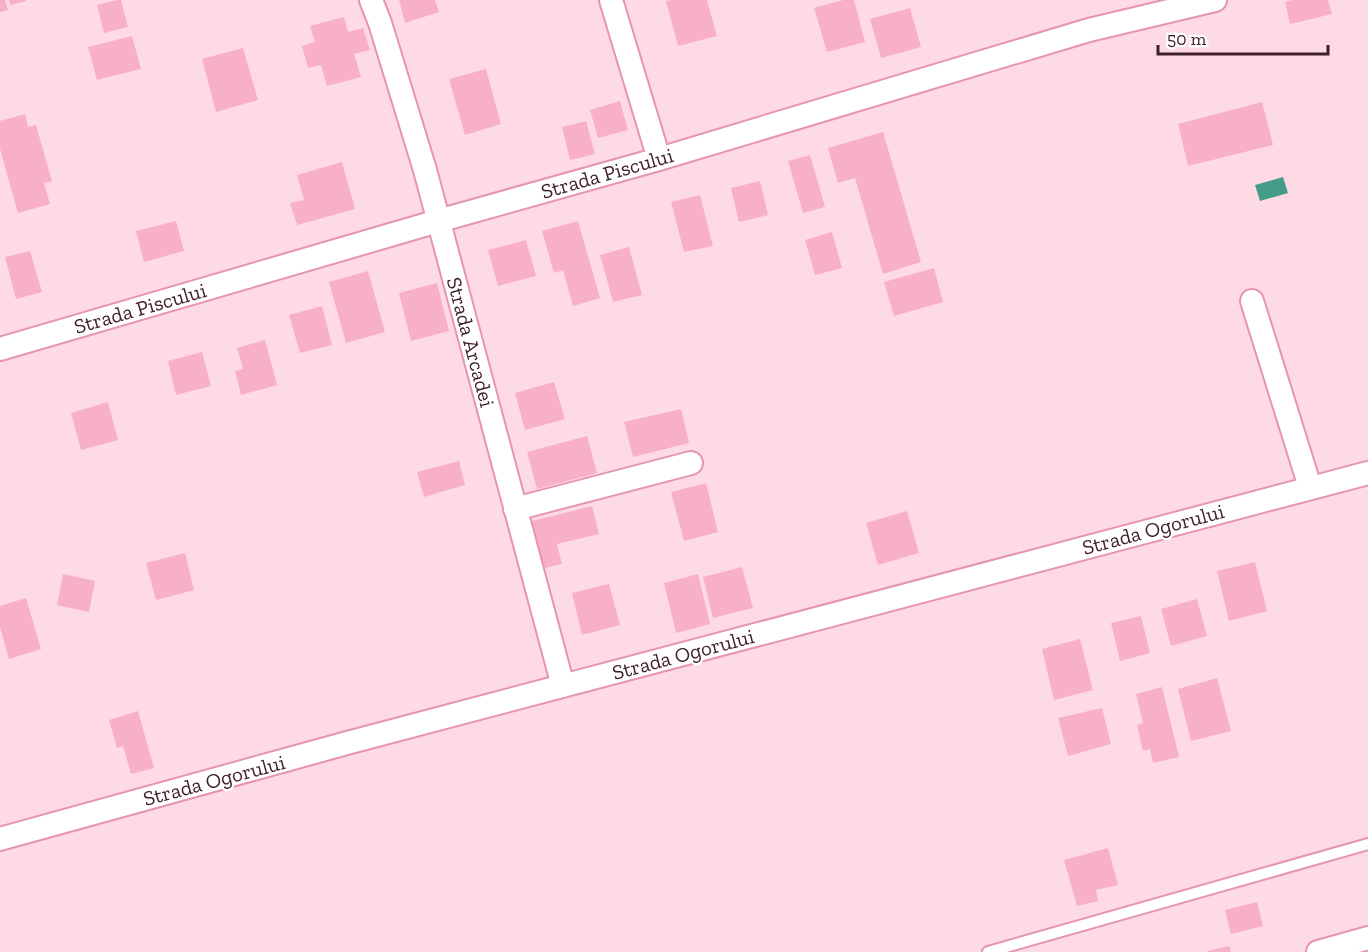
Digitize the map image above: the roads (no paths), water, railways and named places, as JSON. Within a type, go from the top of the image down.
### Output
[{"type":"street","name":"Strada Arcadei","points":[[371,0],[418,147],[563,686]]},
{"type":"street","points":[[611,0],[659,159]]},
{"type":"street","name":"Strada Piscului","points":[[0,350],[438,221],[659,159],[1089,30],[1215,0]]},
{"type":"street","points":[[1252,301],[1310,487]]},
{"type":"street","points":[[515,509],[692,463]]},
{"type":"street","name":"Strada Ogorului","points":[[0,839],[336,746],[1368,472]]},
{"type":"street","points":[[1318,952],[1368,938]]},
{"type":"lane","points":[[988,952],[1368,844]]}]
